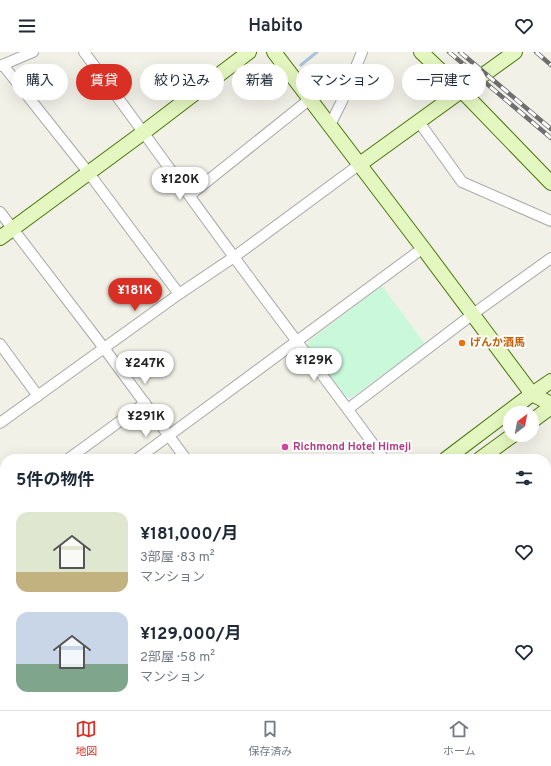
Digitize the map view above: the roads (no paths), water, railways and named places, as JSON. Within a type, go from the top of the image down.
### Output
[{"type":"street","points":[[34,52],[1,66],[88,172],[179,294]]},
{"type":"street","points":[[84,52],[380,454]]},
{"type":"street","points":[[0,238],[144,132],[248,52]]},
{"type":"street","points":[[274,52],[296,81]]},
{"type":"street","points":[[330,125],[342,101],[362,52]]},
{"type":"street","points":[[421,52],[434,64]]},
{"type":"street","points":[[486,73],[514,52]]},
{"type":"street","points":[[190,195],[309,100]]},
{"type":"street","points":[[311,100],[532,394],[551,406],[539,415]]},
{"type":"street","points":[[0,424],[179,294],[234,257],[449,100]]},
{"type":"street","points":[[471,100],[551,183]]},
{"type":"street","points":[[418,122],[462,182],[551,221]]},
{"type":"street","points":[[0,212],[182,454]]},
{"type":"street","points":[[144,454],[423,248]]},
{"type":"street","points":[[348,409],[473,314],[551,258]]},
{"type":"street","points":[[0,344],[38,396]]},
{"type":"street","points":[[453,454],[532,394],[551,382]]},
{"type":"street","points":[[75,454],[145,404]]},
{"type":"street","points":[[487,454],[503,442]]},
{"type":"waterway","points":[[302,64],[317,52]]},
{"type":"railway","points":[[449,52],[551,138]]},
{"type":"railway","points":[[460,52],[551,129]]},
{"type":"railway","points":[[536,52],[551,65]]},
{"type":"place","name":"げんか酒馬","points":[[462,343]]},
{"type":"place","name":"Richmond Hotel Himeji","points":[[285,447]]}]
